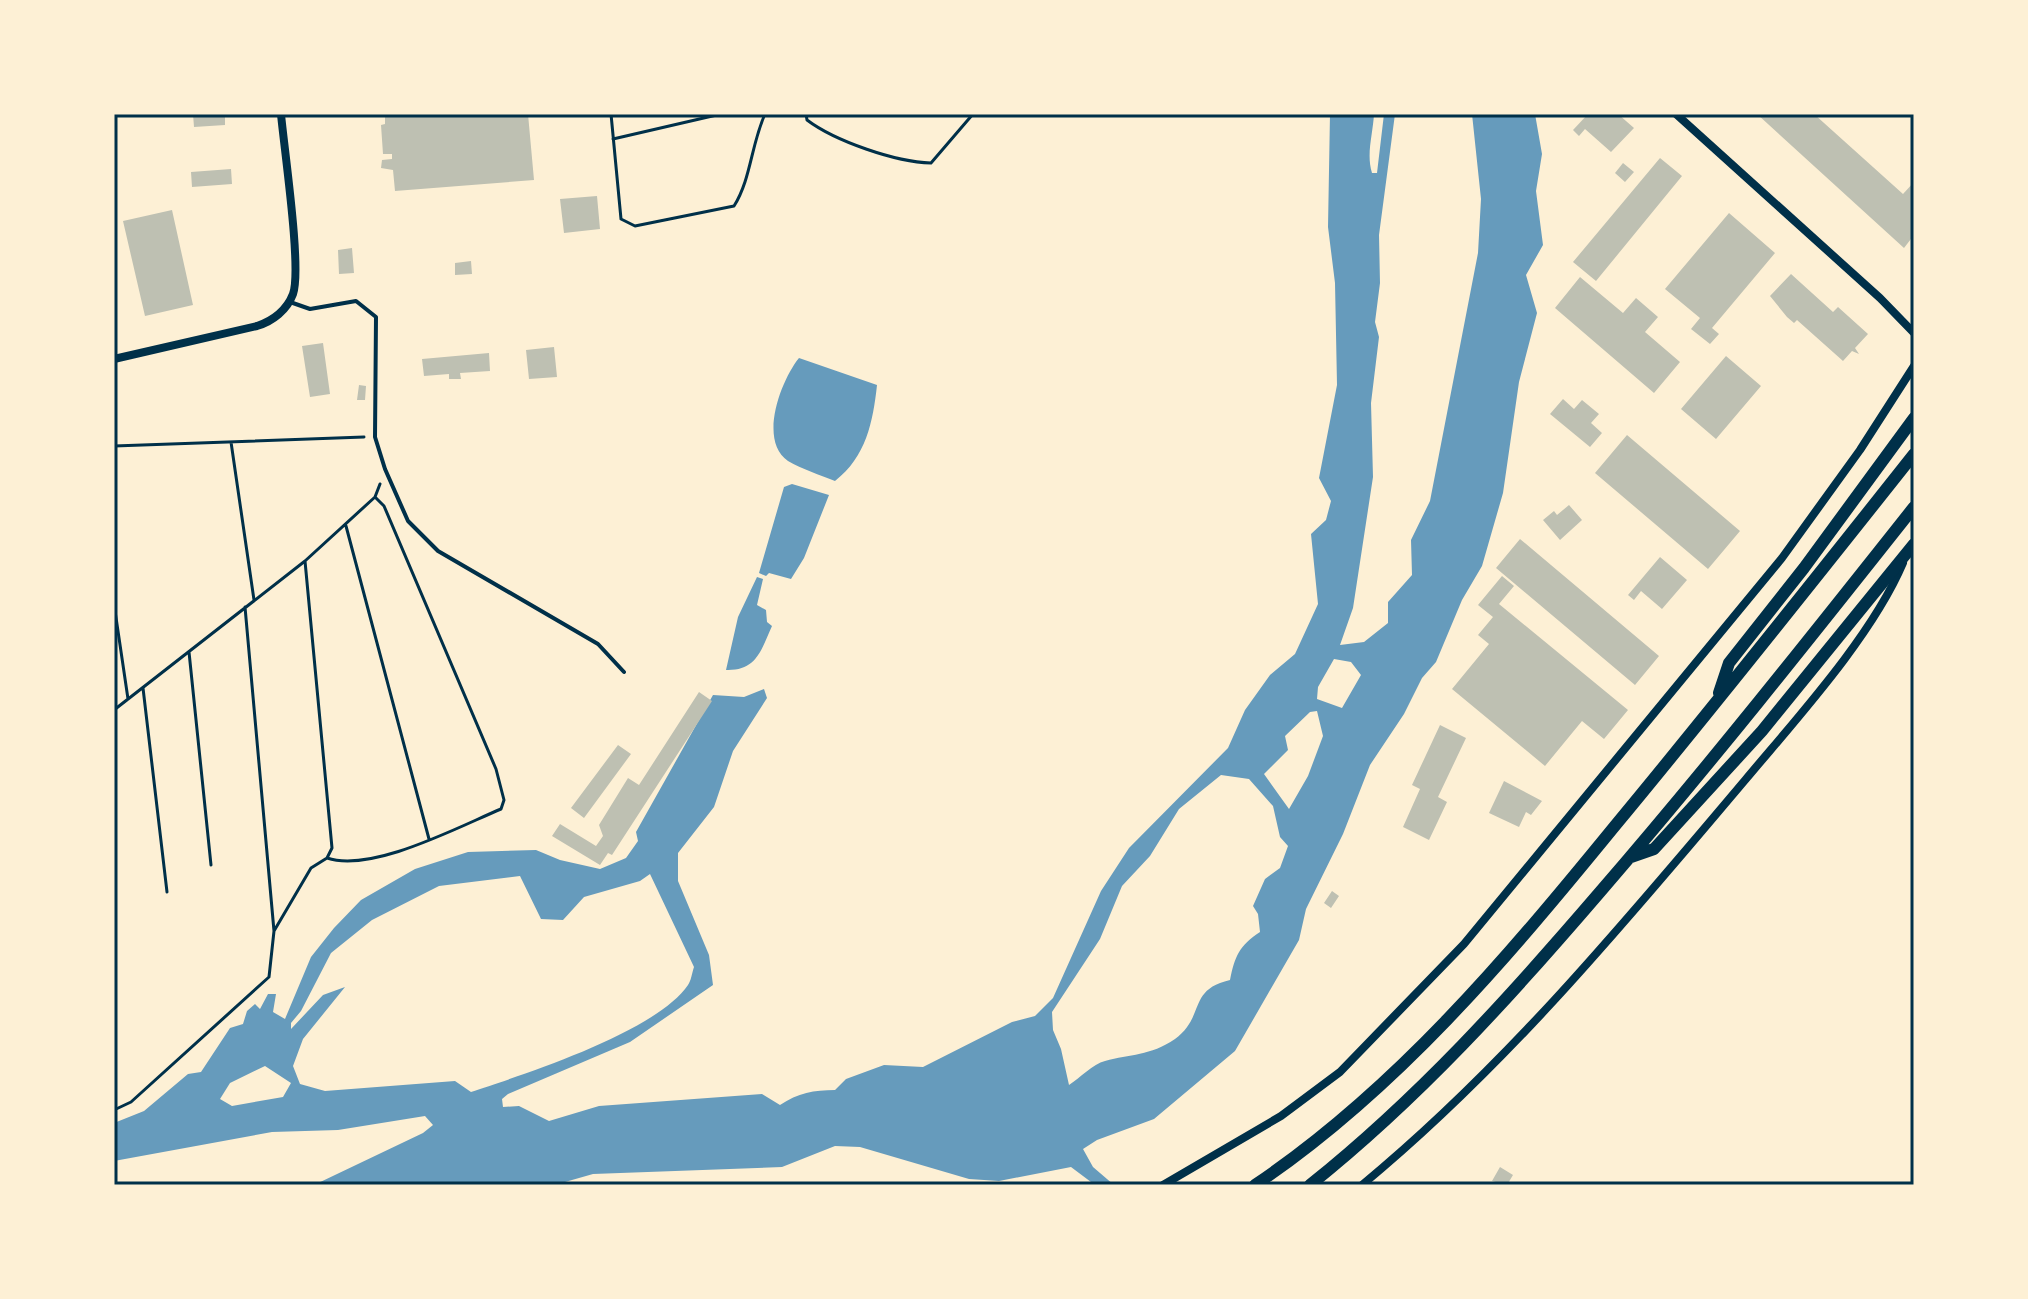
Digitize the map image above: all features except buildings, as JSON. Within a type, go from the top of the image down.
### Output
[{"type":"highway","points":[[1717,700],[1729,663],[1804,568],[1914,418]]},
{"type":"highway","points":[[1255,1185],[1365,1100],[1478,987],[1540,917],[1914,454]]},
{"type":"highway","points":[[1310,1185],[1403,1107],[1450,1061],[1631,857],[1914,507]]},
{"type":"highway","points":[[1631,857],[1654,849],[1762,731],[1911,547]]},
{"type":"street","points":[[114,359],[257,326],[274,318],[290,302],[294,292],[295,266],[281,114]]},
{"type":"street","points":[[1676,114],[1880,298],[1914,333]]},
{"type":"street","points":[[1164,1185],[1281,1116],[1340,1072],[1464,944],[1782,558],[1860,450],[1914,366]]},
{"type":"street","points":[[1362,1185],[1407,1147],[1531,1026],[1664,875],[1822,687],[1893,587],[1911,547]]},
{"type":"lane","points":[[290,302],[310,309],[356,301],[376,317],[375,437],[408,521],[438,551],[598,644],[624,672]]},
{"type":"path","points":[[611,114],[621,219],[635,226],[734,206],[745,189],[752,142],[765,114]]},
{"type":"path","points":[[613,139],[721,114]]},
{"type":"path","points":[[806,114],[807,120],[822,131],[910,163],[931,163],[973,114]]},
{"type":"path","points":[[114,446],[375,437]]},
{"type":"path","points":[[230,441],[254,600]]},
{"type":"path","points":[[114,710],[305,561],[346,525],[375,497],[385,469]]},
{"type":"path","points":[[327,858],[344,863],[429,839],[501,809],[504,800],[496,769],[384,506],[375,497]]},
{"type":"path","points":[[346,525],[429,839]]},
{"type":"path","points":[[274,931],[311,868],[327,858],[332,848],[305,561]]},
{"type":"path","points":[[114,604],[128,699]]},
{"type":"path","points":[[114,1110],[131,1102],[269,977],[274,931],[245,607]]},
{"type":"path","points":[[189,652],[211,865]]},
{"type":"path","points":[[143,688],[167,892]]},
{"type":"water","points":[[1330,114],[1374,114],[1370,159],[1372,173],[1377,173],[1384,114],[1395,114],[1379,235],[1380,283],[1375,322],[1379,337],[1371,403],[1373,477],[1353,608],[1340,645],[1364,642],[1388,623],[1388,602],[1412,575],[1411,540],[1430,501],[1478,253],[1481,199],[1472,114],[1535,114],[1542,154],[1536,191],[1543,245],[1526,275],[1537,313],[1519,382],[1503,493],[1482,566],[1462,600],[1436,662],[1422,678],[1404,714],[1370,765],[1343,834],[1306,909],[1299,940],[1235,1051],[1154,1119],[1097,1140],[1083,1149],[1093,1167],[1114,1185],[1095,1185],[1071,1167],[999,1181],[969,1179],[860,1147],[835,1146],[782,1167],[593,1174],[558,1184],[314,1185],[423,1133],[433,1125],[425,1116],[338,1130],[272,1132],[114,1161],[114,1123],[144,1111],[188,1074],[201,1072],[230,1028],[243,1024],[247,1011],[255,1004],[260,1009],[268,994],[276,994],[273,1012],[285,1019],[311,957],[361,900],[415,869],[468,852],[536,850],[560,860],[600,869],[626,858],[638,841],[636,832],[713,695],[744,697],[764,689],[767,698],[733,751],[714,807],[678,853],[678,881],[709,955],[713,985],[630,1042],[508,1094],[502,1099],[503,1107],[519,1106],[549,1121],[599,1106],[762,1094],[780,1105],[806,1093],[835,1090],[846,1079],[884,1065],[923,1067],[1012,1022],[1035,1016],[1053,998],[1101,891],[1129,848],[1228,748],[1245,710],[1270,675],[1295,654],[1318,604],[1311,534],[1326,520],[1331,501],[1319,478],[1337,385],[1335,283],[1328,227]],"holes":[[[1334,659],[1351,662],[1361,675],[1342,708],[1317,699],[1318,687]],[[1317,711],[1323,736],[1308,776],[1289,809],[1264,774],[1288,750],[1285,736],[1310,712]],[[1221,775],[1249,779],[1273,806],[1280,837],[1288,846],[1280,868],[1265,879],[1253,906],[1258,914],[1260,932],[1239,952],[1230,980],[1208,990],[1191,1021],[1175,1039],[1148,1052],[1100,1063],[1069,1085],[1053,1030],[1052,1012],[1100,939],[1122,886],[1150,856],[1179,809]],[[650,874],[694,967],[688,985],[672,1002],[648,1019],[588,1049],[471,1092],[455,1081],[325,1091],[300,1084],[293,1066],[303,1039],[345,987],[323,995],[291,1029],[291,1023],[301,1011],[331,953],[372,920],[439,886],[520,876],[541,919],[563,920],[584,897],[640,881]],[[265,1066],[291,1083],[283,1097],[232,1106],[220,1099],[230,1083]]]},
{"type":"water","points":[[799,358],[877,385],[873,412],[861,450],[846,472],[835,481],[788,461],[779,452],[775,440],[774,425],[780,395]]},
{"type":"water","points":[[792,484],[829,495],[804,558],[791,579],[769,573],[766,576],[759,573],[784,487]]},
{"type":"water","points":[[757,577],[763,579],[757,605],[766,610],[767,622],[772,626],[761,651],[751,663],[726,670],[738,617]]}]
